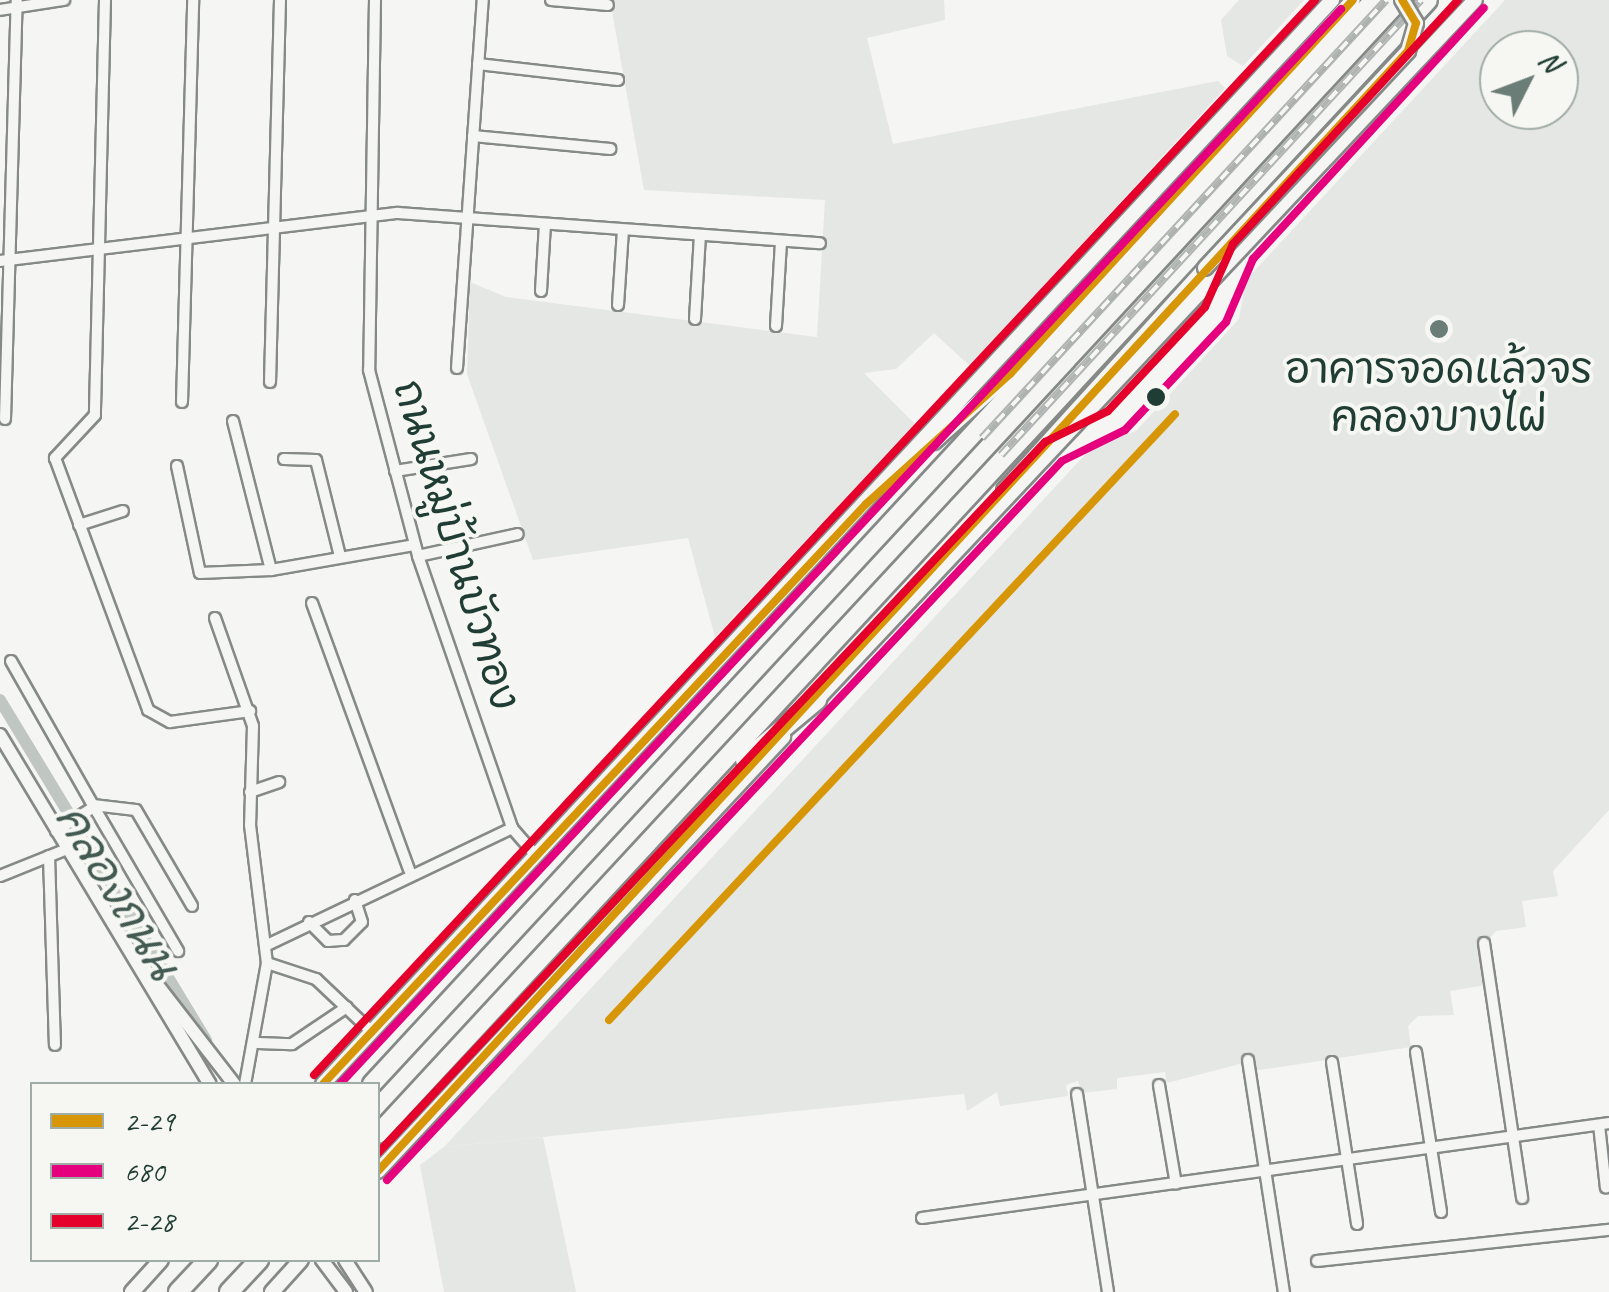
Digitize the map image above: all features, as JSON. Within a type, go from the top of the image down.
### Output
[{"type":"highway","points":[[374,1082],[1374,0]]},
{"type":"highway","points":[[380,1132],[692,804],[1428,0]]},
{"type":"highway","points":[[692,804],[817,700]]},
{"type":"highway","points":[[178,1292],[206,1262]]},
{"type":"highway","points":[[228,1292],[257,1262]]},
{"type":"main road","points":[[325,1082],[1332,0]]},
{"type":"main road","points":[[866,504],[1010,374],[1353,0]]},
{"type":"main road","points":[[935,574],[1205,268],[1408,51],[1416,23],[1402,0]]},
{"type":"main road","points":[[380,1170],[1476,0]]},
{"type":"main road","points":[[132,1292],[159,1262]]},
{"type":"main road","points":[[272,1292],[299,1262]]},
{"type":"street","points":[[0,10],[18,4],[64,0]]},
{"type":"street","points":[[105,0],[95,415],[55,453],[154,718],[250,711]]},
{"type":"street","points":[[182,402],[193,0]]},
{"type":"street","points":[[270,382],[280,0]]},
{"type":"street","name":"ถนนหมู่บ้านบัวทอง","points":[[375,0],[369,370],[416,551],[512,828],[536,856]]},
{"type":"street","points":[[457,368],[483,0]]},
{"type":"street","points":[[551,0],[608,6]]},
{"type":"street","points":[[6,418],[5,261],[18,4]]},
{"type":"street","points":[[478,64],[618,80]]},
{"type":"street","points":[[473,136],[610,149]]},
{"type":"street","points":[[5,261],[371,216],[467,218],[820,243]]},
{"type":"street","points":[[541,291],[545,224]]},
{"type":"street","points":[[618,306],[623,230]]},
{"type":"street","points":[[694,319],[700,236]]},
{"type":"street","points":[[776,326],[781,243]]},
{"type":"street","points":[[233,422],[270,570]]},
{"type":"street","points":[[284,459],[316,460],[340,556]]},
{"type":"street","points":[[395,471],[472,459]]},
{"type":"street","points":[[177,466],[200,573],[270,570],[340,556],[416,551],[518,534]]},
{"type":"street","points":[[79,525],[123,510]]},
{"type":"street","points":[[312,603],[409,870]]},
{"type":"street","points":[[215,618],[250,711],[250,792],[267,963],[258,1044],[247,1082]]},
{"type":"street","points":[[11,661],[178,951]]},
{"type":"street","points":[[0,735],[61,827],[67,849],[209,1082]]},
{"type":"street","points":[[250,792],[279,782]]},
{"type":"street","points":[[61,827],[93,807],[136,810],[192,906]]},
{"type":"street","points":[[265,946],[409,870],[512,828]]},
{"type":"street","points":[[0,876],[67,849]]},
{"type":"street","points":[[49,856],[55,1045]]},
{"type":"street","points":[[309,922],[328,941],[344,940],[362,922],[355,900]]},
{"type":"street","points":[[1484,943],[1522,1198]]},
{"type":"street","points":[[125,948],[232,1082]]},
{"type":"street","points":[[267,963],[305,972],[372,1032]]},
{"type":"street","points":[[258,1044],[292,1044],[347,1007]]},
{"type":"street","points":[[1416,1052],[1441,1212]]},
{"type":"street","points":[[1248,1060],[1284,1292]]},
{"type":"street","points":[[1332,1062],[1357,1224]]},
{"type":"street","points":[[1159,1086],[1176,1184]]},
{"type":"street","points":[[1077,1094],[1108,1292]]},
{"type":"street","points":[[922,1218],[1604,1124],[1606,1188]]},
{"type":"street","points":[[1317,1261],[1609,1230]]},
{"type":"street","points":[[324,1262],[346,1292]]},
{"type":"street","points":[[346,1262],[366,1292]]},
{"type":"shaded area","points":[[610,0],[944,0],[945,20],[867,38],[893,144],[1218,81],[1225,88],[970,366],[934,333],[896,369],[864,373],[915,424],[715,637],[688,538],[533,560],[467,374],[470,282],[506,297],[817,337],[825,200],[644,190]]},
{"type":"shaded area","points":[[1239,0],[1304,0],[1243,66],[1227,56],[1221,20]]},
{"type":"shaded area","name":"อาคารจอดแล้วจร คลองบางไผ่","points":[[1505,0],[1609,0],[1609,810],[1553,871],[1558,896],[1522,901],[1526,927],[1496,931],[1480,949],[1486,985],[1450,991],[1454,1015],[1418,1016],[1408,1026],[1411,1047],[1253,1071],[1251,1061],[1167,1083],[1165,1072],[1117,1078],[1117,1089],[1082,1093],[1078,1081],[1066,1085],[1068,1096],[1000,1106],[997,1092],[967,1111],[964,1094],[444,1147],[1093,446],[1136,431],[1239,319],[1246,280]]},
{"type":"shaded area","points":[[543,1137],[576,1292],[444,1292],[420,1165],[444,1147]]},
{"type":"waterway","name":"คลองถนน","points":[[0,700],[206,1040]]},
{"type":"railway","points":[[982,438],[1386,0]]},
{"type":"railway","points":[[1001,455],[1421,0]]},
{"type":"transit line","name":"2-28","points":[[314,1075],[1315,0]]},
{"type":"transit line","name":"2-29","points":[[325,1082],[866,504],[1010,374],[1353,0]]},
{"type":"transit line","name":"2-29","points":[[380,1169],[1408,51],[1416,23],[1402,0]]},
{"type":"transit line","name":"2-28","points":[[380,1151],[1045,442],[1108,411],[1205,307],[1233,244],[1458,0]]},
{"type":"transit line","name":"680","points":[[387,1180],[1062,461],[1125,430],[1226,322],[1253,259],[1484,8]]},
{"type":"transit line","name":"680","points":[[342,1082],[1341,9]]},
{"type":"transit line","name":"2-29","points":[[609,1020],[1175,414]]},
{"type":"place","name":"อาคารจอดแล้วจร คลองบางไผ่","points":[[1439,329]]}]
